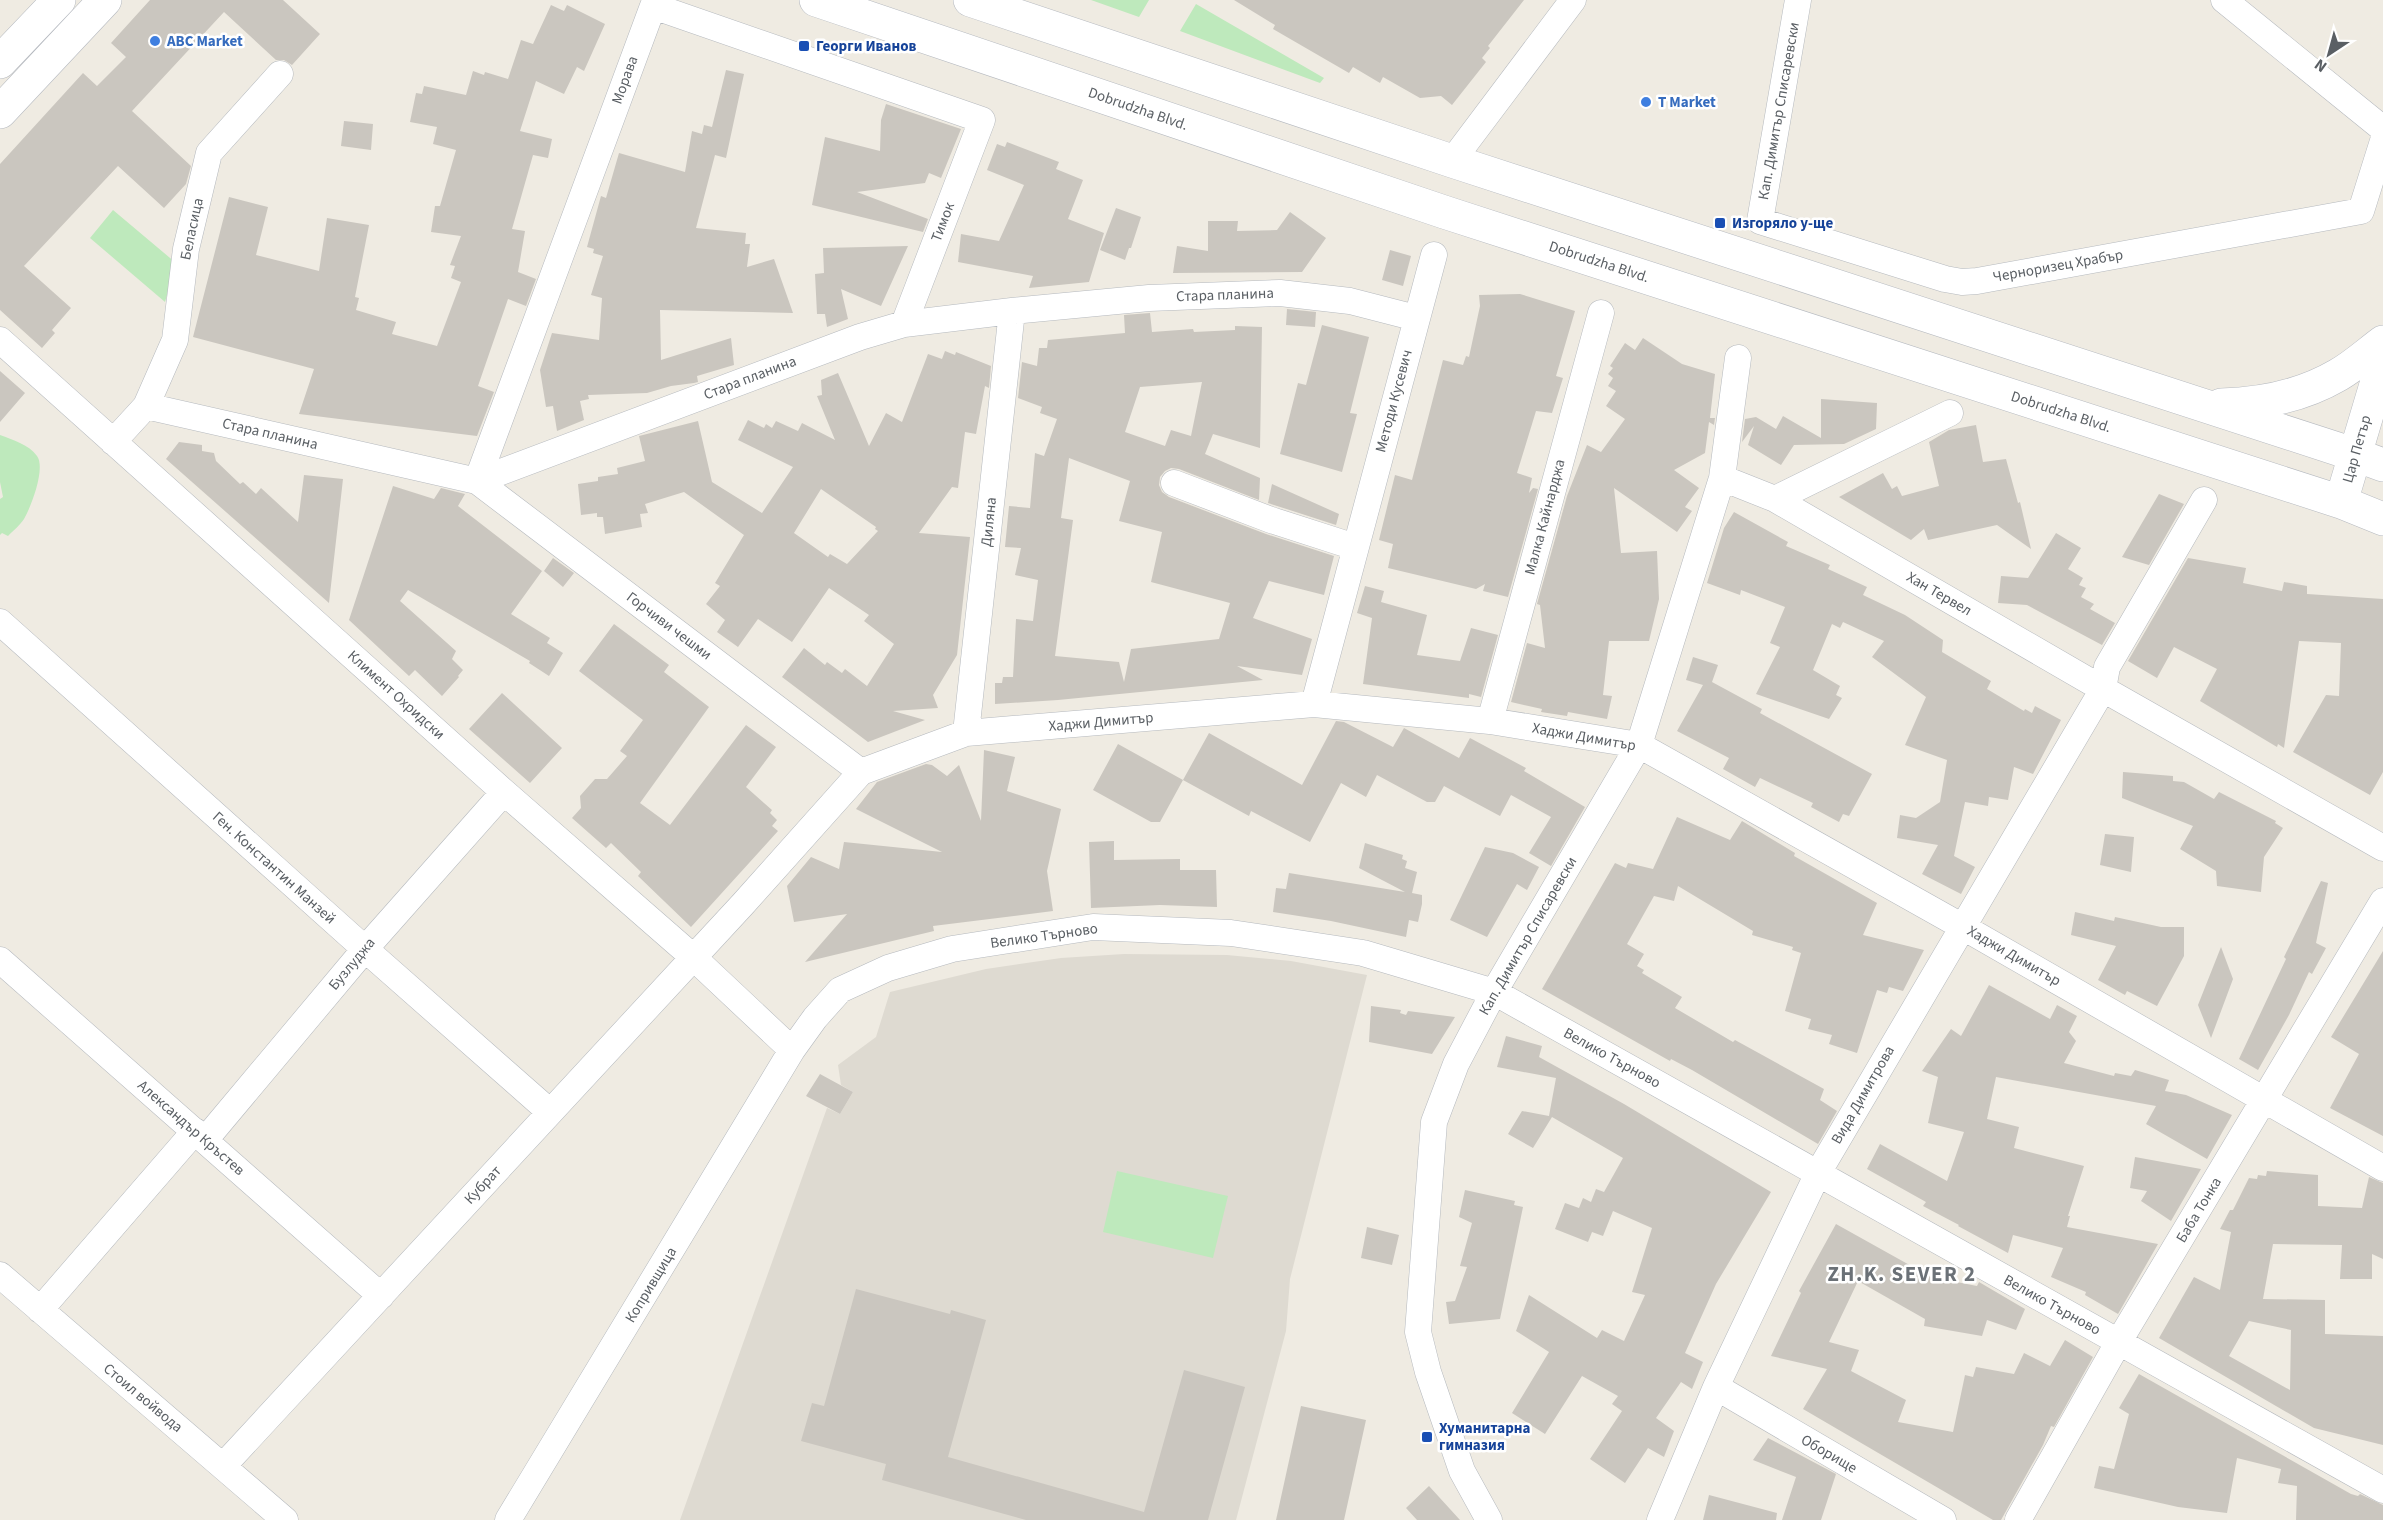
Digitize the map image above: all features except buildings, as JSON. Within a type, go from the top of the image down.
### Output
[{"type":"main road","points":[[0,62],[59,0]]},
{"type":"main road","points":[[0,112],[105,0]]},
{"type":"main road","name":"Dobrudzha Blvd.","points":[[816,0],[1444,212],[2342,502],[2383,519]]},
{"type":"main road","points":[[970,0],[1452,161],[2370,460]]},
{"type":"main road","points":[[2202,405],[2244,405],[2286,397],[2338,375],[2383,342]]},
{"type":"main road","name":"Цар Петър","points":[[2342,502],[2370,460],[2383,361]]},
{"type":"street","points":[[1452,161],[1573,0]]},
{"type":"street","name":"Кап. Димитър Списаревски","points":[[1760,221],[1798,0]]},
{"type":"street","points":[[2224,0],[2383,129]]},
{"type":"street","name":"Морава","points":[[477,481],[653,6],[982,120]]},
{"type":"street","name":"Беласица","points":[[146,406],[175,340],[186,249],[209,153],[280,74]]},
{"type":"street","name":"Тимок","points":[[903,324],[982,120]]},
{"type":"street","name":"Черноризец Храбър","points":[[1760,221],[1962,282],[2361,211],[2383,141]]},
{"type":"street","name":"Методи Кусевич","points":[[1314,704],[1434,255]]},
{"type":"street","name":"Стара планина","points":[[146,406],[477,481],[860,337],[903,324],[1149,298],[1280,293],[1350,301],[1416,318]]},
{"type":"street","name":"Диляна","points":[[966,733],[1012,311]]},
{"type":"street","name":"Малка Кайнарджа","points":[[1490,721],[1601,313]]},
{"type":"street","name":"Климент Охридски","points":[[0,340],[504,792],[693,957],[792,1050]]},
{"type":"street","name":"Кап. Димитър Списаревски","points":[[1489,1520],[1462,1471],[1428,1372],[1418,1332],[1434,1122],[1456,1064],[1494,992],[1639,745],[1722,478],[1738,358]]},
{"type":"street","points":[[113,442],[146,406]]},
{"type":"street","points":[[1775,499],[1950,413]]},
{"type":"street","name":"Хан Тервел","points":[[1722,478],[1775,499],[2383,848]]},
{"type":"street","name":"Горчиви чешми","points":[[477,481],[861,772]]},
{"type":"street","points":[[1174,483],[1271,520],[1355,547]]},
{"type":"street","points":[[2103,689],[2107,667],[2204,500]]},
{"type":"street","name":"Ген. Константин Манзей","points":[[0,622],[550,1112]]},
{"type":"street","name":"Вида Димитрова","points":[[1660,1520],[1716,1387],[1818,1173],[2103,689]]},
{"type":"street","name":"Хаджи Димитър","points":[[742,904],[861,772],[966,733],[1314,704],[1490,721],[1639,745],[1963,927],[2383,1168]]},
{"type":"street","name":"Бузлуджа","points":[[40,1310],[200,1136],[504,792]]},
{"type":"street","name":"Баба Тонка","points":[[2018,1520],[2118,1343],[2383,901]]},
{"type":"street","name":"Кубрат","points":[[223,1466],[742,904]]},
{"type":"street","name":"Велико Търново","points":[[792,1050],[815,1018],[840,990],[888,968],[952,949],[1093,927],[1231,933],[1363,953],[1494,992],[2383,1490]]},
{"type":"street","name":"Александър Кръстев","points":[[0,960],[381,1296]]},
{"type":"street","name":"Копривщица","points":[[508,1520],[792,1050]]},
{"type":"street","name":"Стоил войвода","points":[[0,1275],[285,1520]]},
{"type":"street","name":"Оборище","points":[[1716,1387],[1943,1520]]},
{"type":"shaded area","points":[[1124,954],[1227,955],[1291,961],[1367,975],[1290,1279],[1286,1331],[1236,1520],[680,1520],[827,1108],[840,1114],[853,1092],[841,1085],[838,1065],[876,1037],[890,992],[986,969],[1061,958]]},
{"type":"green space","points":[[1091,0],[1149,0],[1139,17]]},
{"type":"green space","points":[[1196,4],[1324,78],[1320,83],[1180,31]]},
{"type":"green space","points":[[113,210],[176,263],[165,302],[90,238]]},
{"type":"green space","points":[[0,435],[29,448],[37,456],[40,469],[27,513],[8,536],[2,533],[0,535],[0,499],[3,497],[0,482]]},
{"type":"green space","points":[[1117,1171],[1228,1196],[1213,1258],[1103,1232]]},
{"type":"place","name":"ABC Market","points":[[155,41]]},
{"type":"place","name":"Георги Иванов","points":[[804,46]]},
{"type":"place","name":"T Market","points":[[1646,102]]},
{"type":"place","name":"Изгоряло у-ще","points":[[1720,223]]},
{"type":"place","name":"Хуманитарна гимназия","points":[[1427,1437]]},
{"type":"district","name":"ZH.K. SEVER 2","points":[[1902,1274]]}]
